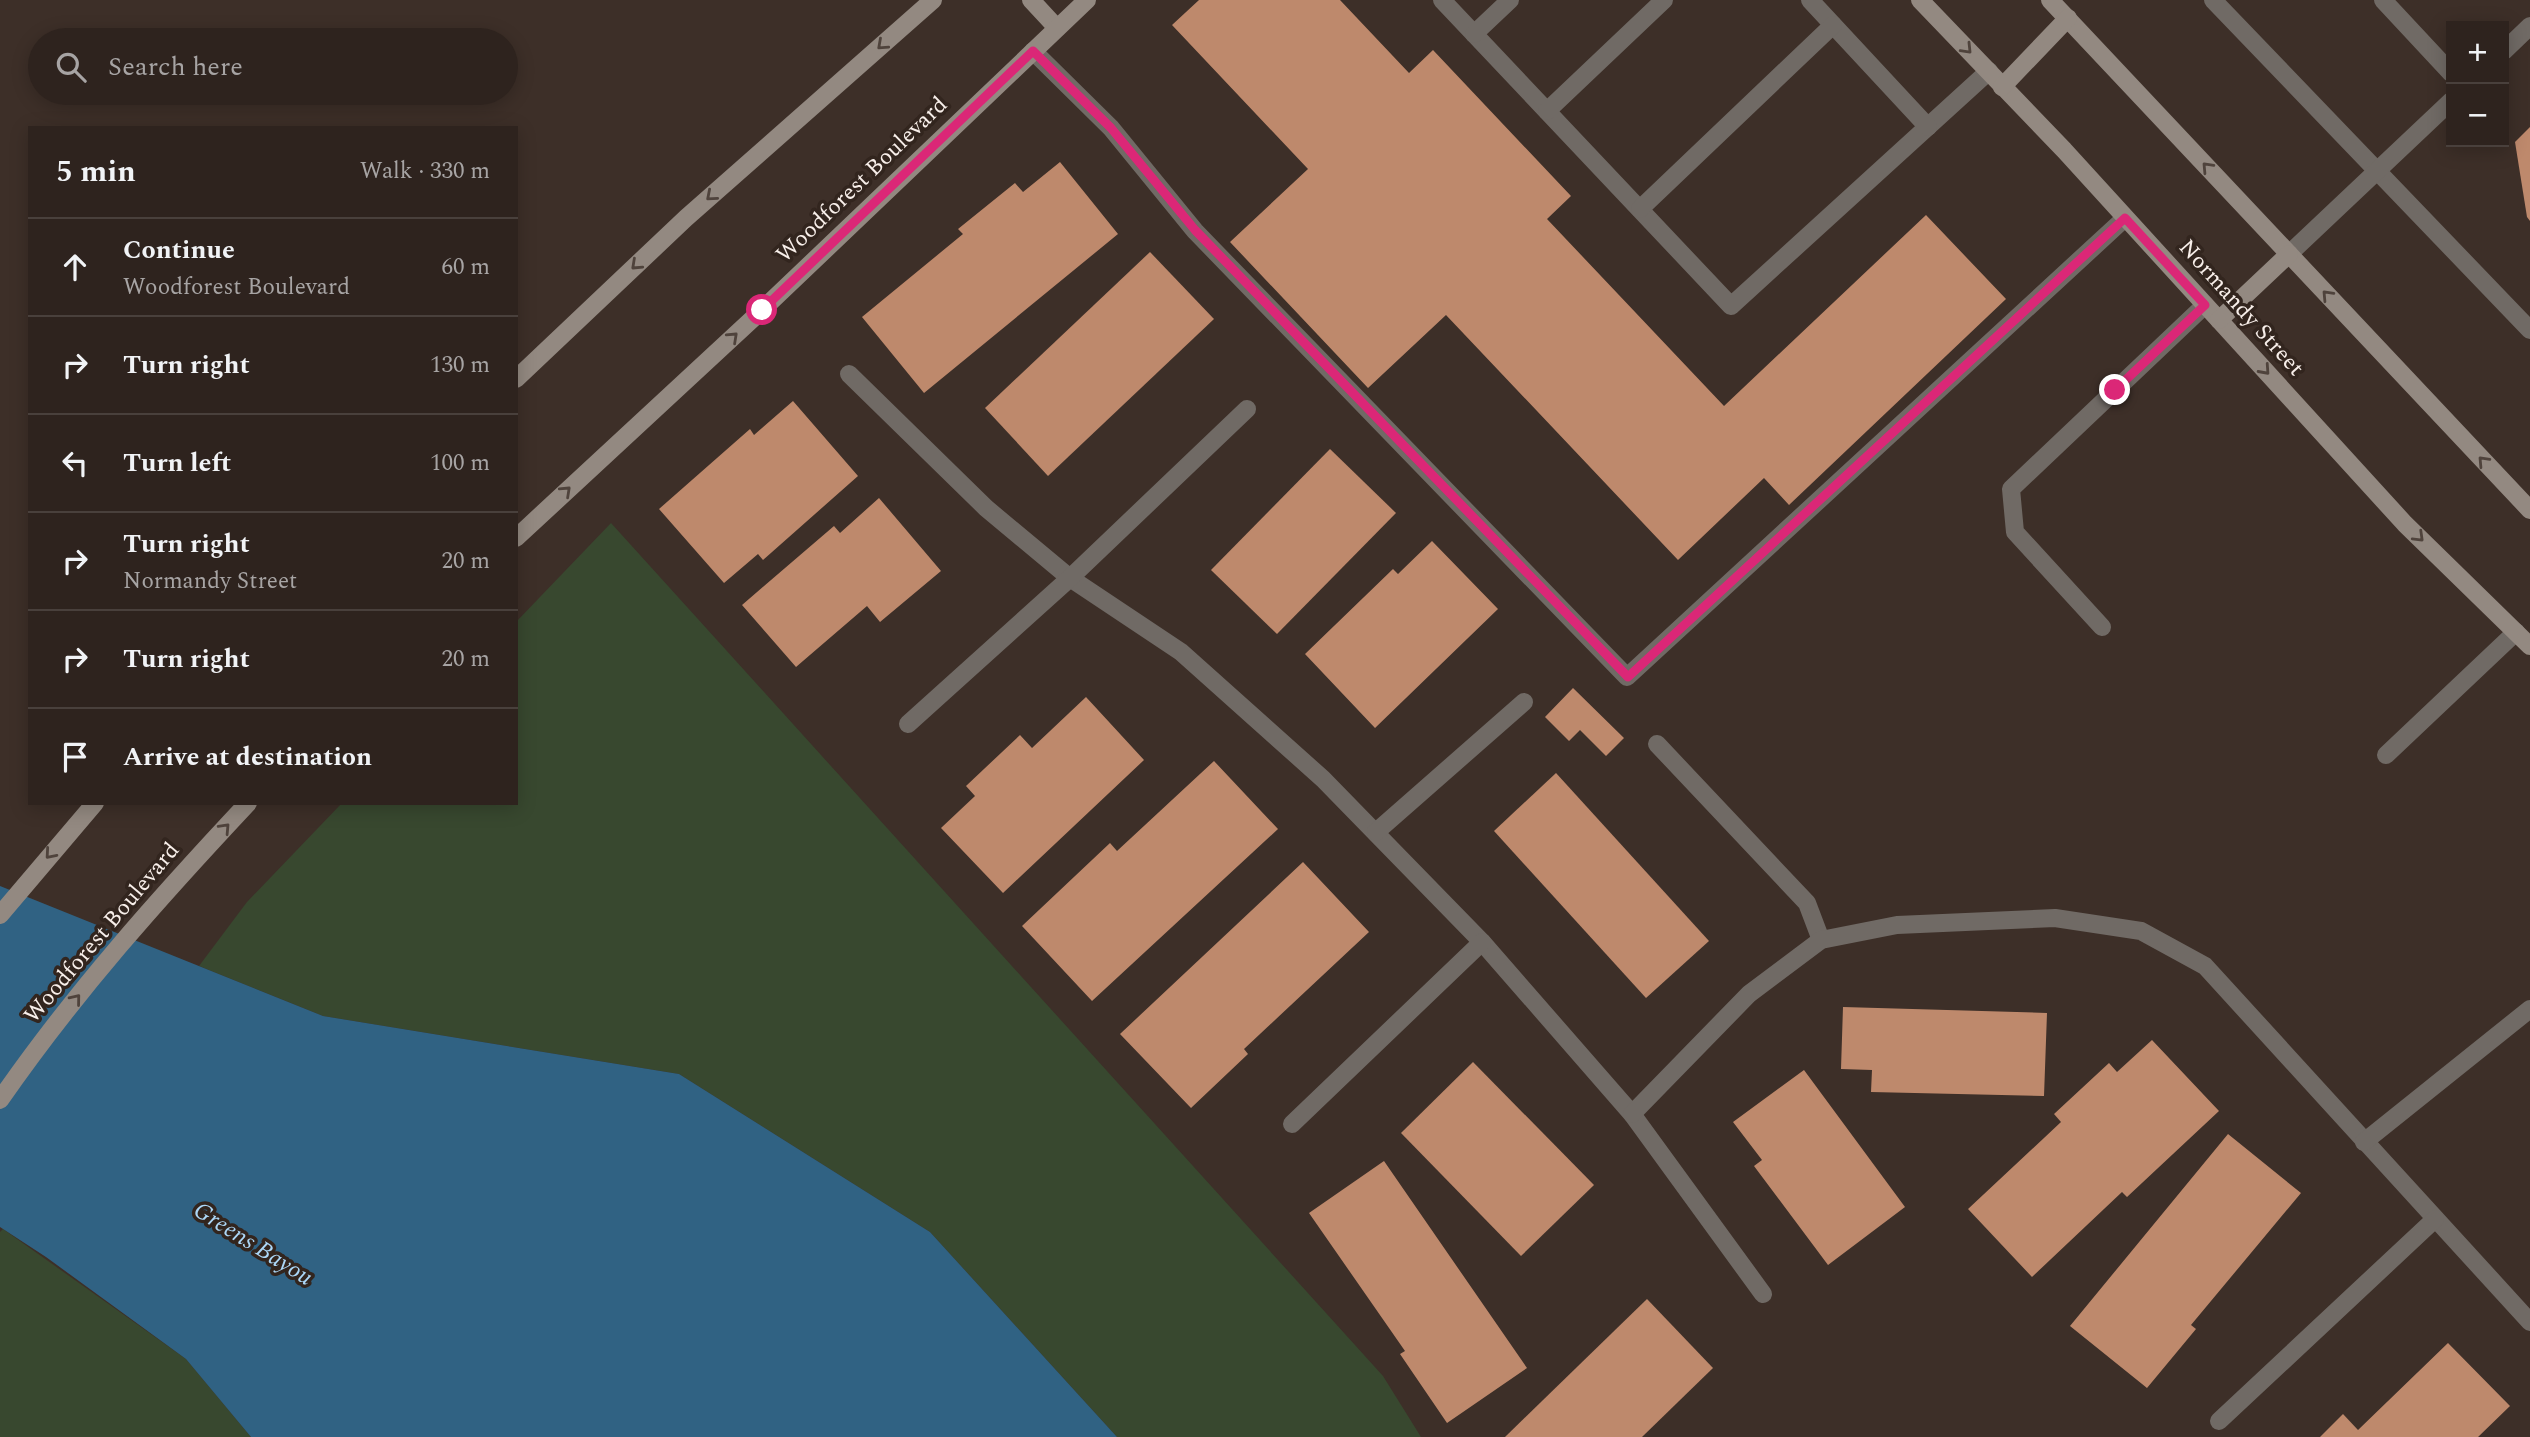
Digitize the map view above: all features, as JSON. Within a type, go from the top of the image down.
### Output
[{"type":"main road","points":[[518,377],[686,218],[933,0]]},
{"type":"main road","points":[[1031,0],[1057,28]]},
{"type":"main road","name":"Woodforest Boulevard","points":[[518,536],[762,310],[1087,0]]},
{"type":"main road","name":"Normandy Street","points":[[1920,0],[1989,71],[2405,524],[2530,646]]},
{"type":"main road","points":[[2050,0],[2530,510]]},
{"type":"main road","points":[[2003,87],[2068,18]]},
{"type":"main road","points":[[2218,320],[2290,254]]},
{"type":"main road","points":[[0,915],[94,805]]},
{"type":"main road","name":"Woodforest Boulevard","points":[[0,1100],[33,1052],[139,920],[246,805]]},
{"type":"lane","points":[[1442,0],[1731,306],[1989,71]]},
{"type":"lane","points":[[1474,34],[1510,0]]},
{"type":"lane","points":[[1546,111],[1664,0]]},
{"type":"lane","points":[[1810,0],[1928,127]]},
{"type":"lane","points":[[2213,0],[2530,330]]},
{"type":"lane","points":[[2383,0],[2446,68]]},
{"type":"lane","points":[[1640,209],[1833,25]]},
{"type":"lane","points":[[2509,46],[2530,26]]},
{"type":"lane","points":[[1033,51],[1111,128],[1195,230],[1628,677],[2125,218]]},
{"type":"lane","points":[[2290,254],[2446,106]]},
{"type":"lane","points":[[2102,627],[2015,532],[2011,489],[2205,305]]},
{"type":"lane","points":[[849,374],[986,509],[1070,578],[1181,653],[1323,779],[1376,832],[1482,942],[1632,1114],[1763,1294]]},
{"type":"lane","points":[[908,724],[1070,578],[1247,409]]},
{"type":"lane","points":[[2386,755],[2516,632]]},
{"type":"lane","points":[[1376,832],[1524,702]]},
{"type":"lane","points":[[1657,744],[1807,903],[1821,940]]},
{"type":"lane","points":[[1632,1114],[1749,994],[1821,940],[1897,925],[2055,918],[2141,931],[2205,966],[2530,1322]]},
{"type":"lane","points":[[1292,1124],[1482,942]]},
{"type":"lane","points":[[2364,1142],[2530,1009]]},
{"type":"lane","points":[[2219,1421],[2435,1219]]},
{"type":"green space","points":[[611,523],[1383,1376],[1421,1437],[1117,1437],[930,1232],[679,1074],[323,1016],[199,966],[247,902],[340,805],[518,805],[518,620]]},
{"type":"green space","points":[[3,1229],[186,1359],[251,1437],[0,1437],[0,1232]]},
{"type":"water","name":"Greens Bayou","points":[[0,886],[323,1016],[679,1074],[930,1232],[1117,1437],[251,1437],[186,1359],[46,1257],[0,1227]]},
{"type":"building","points":[[1199,0],[1340,0],[1409,73],[1433,50],[1571,196],[1547,219],[1724,406],[1926,215],[2006,299],[1789,505],[1764,478],[1678,560],[1446,315],[1368,388],[1230,242],[1308,169],[1172,25]]},
{"type":"building","points":[[2530,127],[2530,221],[2527,217],[2515,142]]},
{"type":"building","points":[[1060,162],[1118,234],[924,393],[862,317],[963,234],[958,229],[1015,183],[1023,192]]},
{"type":"building","points":[[1150,252],[1214,319],[1048,476],[985,408]]},
{"type":"building","points":[[793,401],[858,476],[763,560],[758,554],[724,583],[659,509],[750,429],[754,435]]},
{"type":"building","points":[[1330,449],[1396,513],[1277,634],[1211,570]]},
{"type":"building","points":[[879,498],[941,571],[880,622],[867,606],[796,667],[742,605],[834,526],[840,533]]},
{"type":"building","points":[[1432,541],[1498,609],[1375,728],[1305,654],[1393,569],[1398,574]]},
{"type":"building","points":[[1573,688],[1624,738],[1606,756],[1580,730],[1569,741],[1545,717]]},
{"type":"building","points":[[1086,697],[1144,760],[1003,893],[941,828],[975,796],[966,786],[1020,735],[1032,748]]},
{"type":"building","points":[[1214,761],[1278,829],[1092,1001],[1022,926],[1110,843],[1117,851]]},
{"type":"building","points":[[1556,773],[1709,941],[1646,998],[1494,831]]},
{"type":"building","points":[[1303,862],[1369,932],[1244,1049],[1248,1054],[1191,1108],[1120,1034]]},
{"type":"building","points":[[1843,1007],[2047,1013],[2044,1096],[1871,1092],[1872,1070],[1841,1069]]},
{"type":"building","points":[[2152,1040],[2219,1111],[2127,1197],[2122,1192],[2032,1277],[1968,1209],[2061,1122],[2054,1114],[2109,1063],[2117,1072]]},
{"type":"building","points":[[1473,1062],[1594,1185],[1521,1256],[1401,1133]]},
{"type":"building","points":[[1804,1070],[1905,1207],[1828,1265],[1754,1166],[1762,1160],[1733,1122]]},
{"type":"building","points":[[2228,1134],[2301,1193],[2191,1325],[2196,1329],[2147,1388],[2070,1326]]},
{"type":"building","points":[[1384,1161],[1527,1368],[1447,1423],[1400,1354],[1405,1351],[1309,1213]]},
{"type":"building","points":[[1647,1299],[1713,1368],[1642,1437],[1505,1437]]},
{"type":"building","points":[[2448,1343],[2510,1406],[2478,1437],[2320,1437],[2343,1414],[2358,1430]]},
{"type":"route","points":[[762,310],[1033,51],[1111,128],[1195,230],[1628,677],[2125,218],[2205,305],[2115,390]]}]
